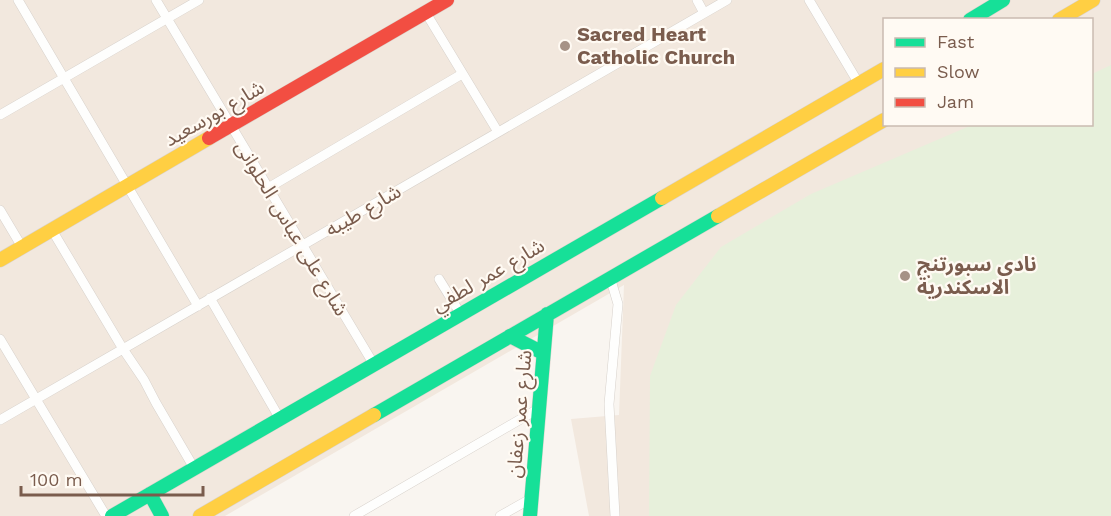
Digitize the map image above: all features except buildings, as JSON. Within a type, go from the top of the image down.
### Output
[{"type":"street","points":[[18,0],[198,306]]},
{"type":"street","name":"شارع على عباس الحلوانى","points":[[156,0],[374,363]]},
{"type":"street","points":[[0,115],[199,0]]},
{"type":"street","name":"شارع بورسعيد","points":[[0,260],[447,0]]},
{"type":"street","points":[[697,0],[705,13]]},
{"type":"street","name":"شارع طيبه","points":[[0,420],[727,0]]},
{"type":"street","points":[[809,0],[859,84]]},
{"type":"street","points":[[973,18],[1004,0]]},
{"type":"street","points":[[1062,18],[1093,0]]},
{"type":"street","points":[[426,13],[498,132]]},
{"type":"street","name":"شارع عمر لطفي","points":[[112,516],[883,70]]},
{"type":"street","points":[[268,188],[462,74]]},
{"type":"street","points":[[200,516],[883,121]]},
{"type":"street","points":[[0,210],[22,247]]},
{"type":"street","points":[[52,230],[144,380],[194,468]]},
{"type":"street","points":[[610,278],[618,304],[609,404],[615,516]]},
{"type":"street","points":[[440,279],[460,313]]},
{"type":"street","points":[[210,298],[280,419]]},
{"type":"street","name":"شارع عمر زعفان","points":[[530,516],[547,314]]},
{"type":"street","points":[[510,336],[543,353]]},
{"type":"street","points":[[0,339],[106,516]]},
{"type":"street","points":[[354,516],[538,409]]},
{"type":"street","points":[[150,494],[162,516]]},
{"type":"street","points":[[501,516],[532,498]]},
{"type":"shaded area","points":[[0,0],[1111,0],[1111,516],[589,516],[571,419],[619,415],[624,285],[225,516],[0,516]]},
{"type":"green space","name":"نادي سبورتنج الاسكندرية","points":[[1111,65],[1111,516],[649,516],[650,376],[676,305],[721,247],[811,194],[970,126],[1093,126],[1093,74]]},
{"type":"traffic: fast","points":[[973,18],[1003,0]]},
{"type":"traffic: fast","points":[[112,516],[662,198]]},
{"type":"traffic: fast","points":[[374,415],[718,216]]},
{"type":"traffic: fast","points":[[530,516],[547,314]]},
{"type":"traffic: fast","points":[[510,336],[543,353]]},
{"type":"traffic: fast","points":[[150,494],[162,516]]},
{"type":"traffic: slow","points":[[1062,18],[1093,0]]},
{"type":"traffic: slow","points":[[662,198],[883,70]]},
{"type":"traffic: slow","points":[[718,216],[883,121]]},
{"type":"traffic: slow","points":[[0,260],[209,138]]},
{"type":"traffic: slow","points":[[200,516],[374,415]]},
{"type":"traffic: jam","points":[[209,138],[447,0]]},
{"type":"place","name":"Sacred Heart Catholic Church","points":[[565,46]]},
{"type":"place","name":"نادي سبورتنج الاسكندرية","points":[[905,276]]}]
